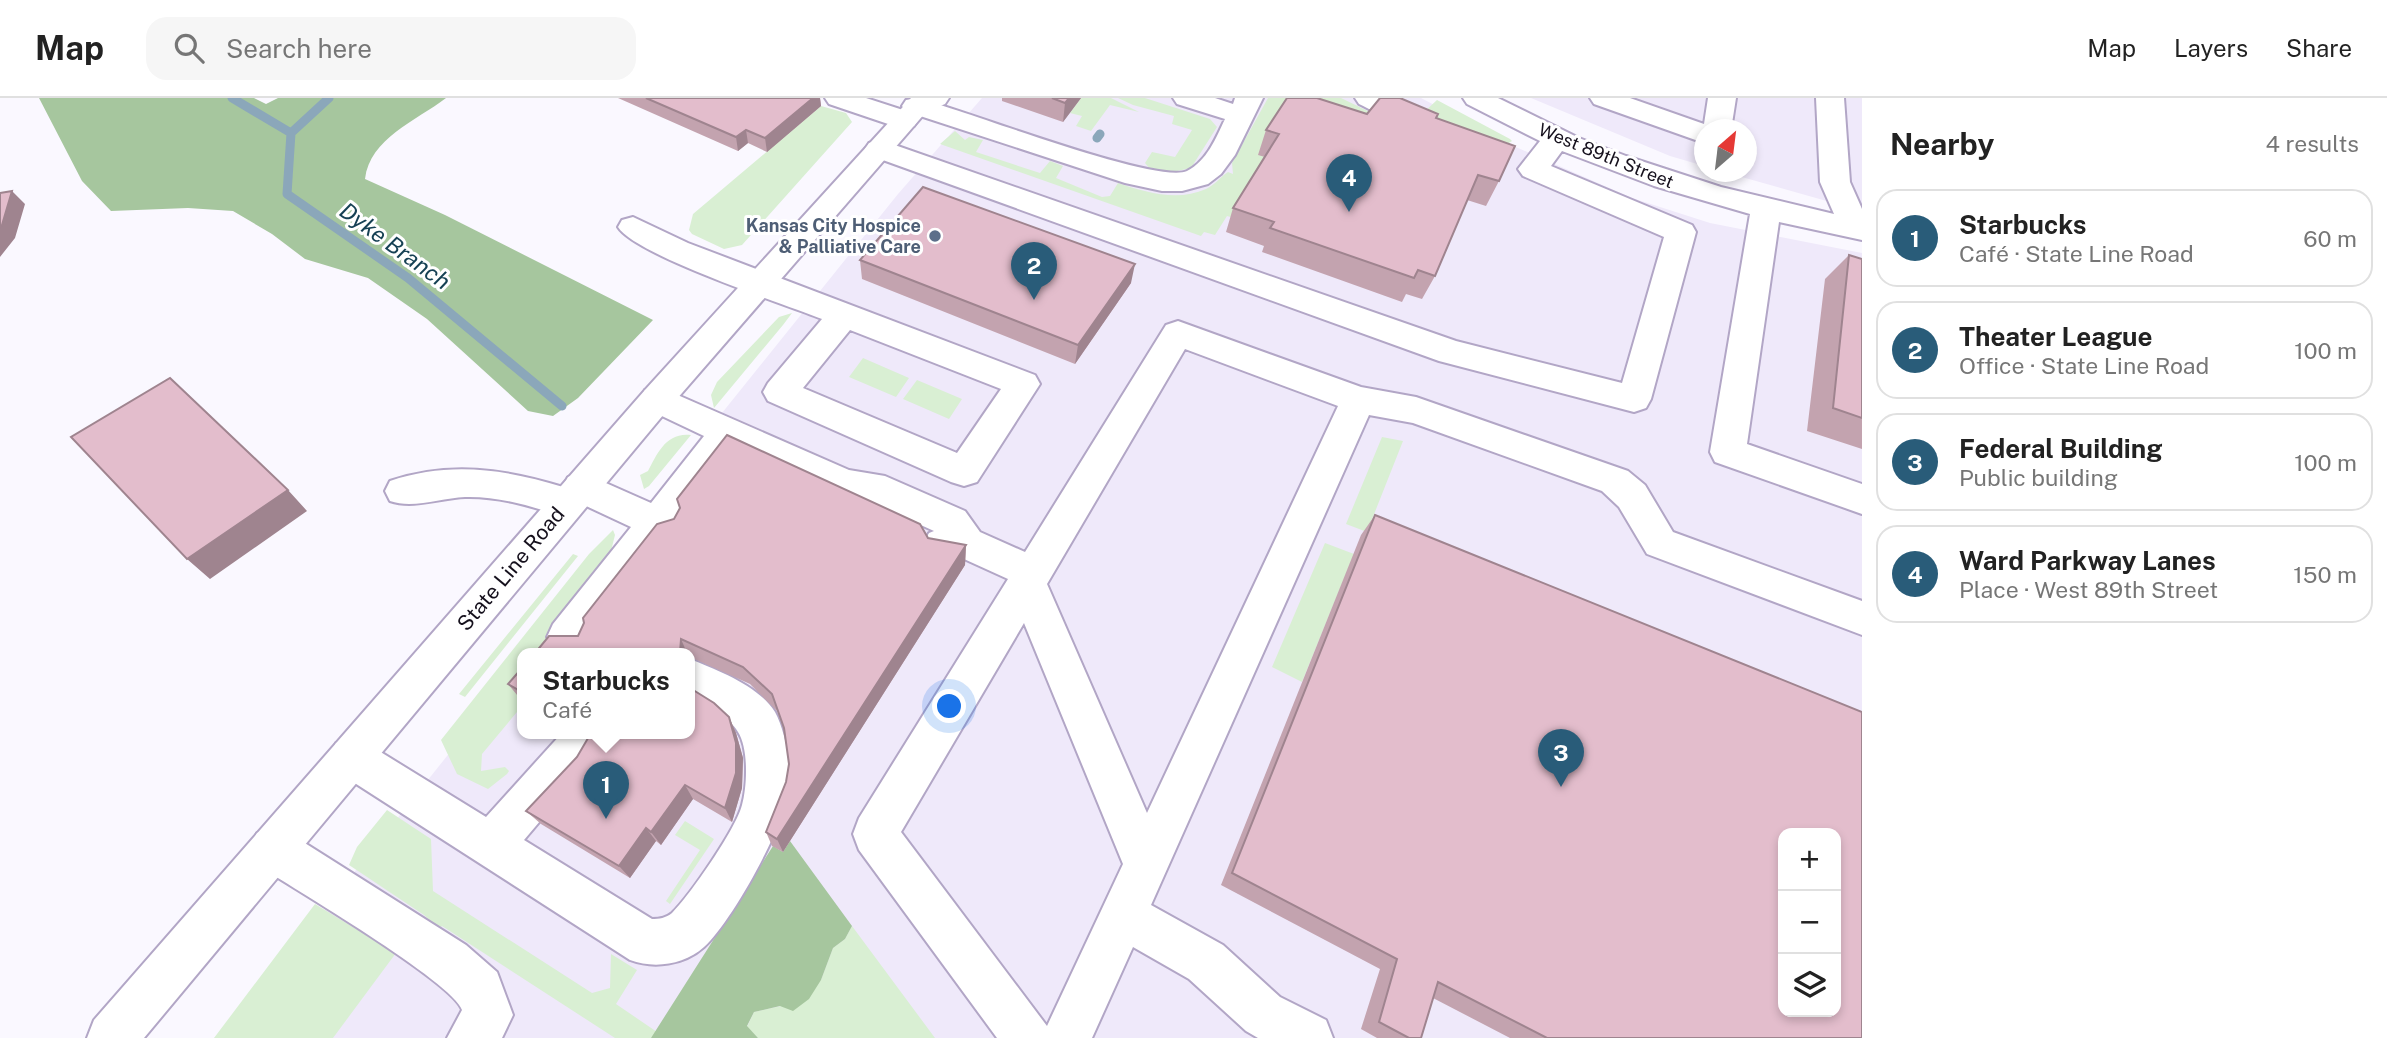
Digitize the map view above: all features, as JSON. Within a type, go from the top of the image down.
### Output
[{"type":"main road","points":[[839,98],[918,106],[1135,176],[1173,184],[1187,183],[1212,169],[1245,106],[1187,98]]},
{"type":"main road","points":[[1369,98],[1455,136]]},
{"type":"main road","name":"West 89th Street","points":[[1477,98],[1557,138],[1690,190],[1766,211],[1859,230]]},
{"type":"main road","points":[[1604,98],[1633,103],[1694,130]]},
{"type":"main road","points":[[1719,119],[1722,98]]},
{"type":"main road","points":[[1830,98],[1835,182],[1859,230]]},
{"type":"main road","name":"State Line Road","points":[[128,1033],[273,849],[574,495],[758,281],[918,106]]},
{"type":"main road","points":[[879,149],[1451,352],[1634,399],[1681,232],[1522,164],[1557,138]]},
{"type":"main road","points":[[1766,211],[1728,452],[1862,499]]},
{"type":"main road","points":[[633,227],[677,250],[845,313],[1023,384],[964,472],[780,393],[845,313]]},
{"type":"main road","points":[[1027,1038],[875,834],[1178,333],[1357,400],[1416,410],[1615,481],[1632,496],[1660,542],[1691,557],[1862,618]]},
{"type":"main road","points":[[657,399],[845,485],[858,506],[938,545],[967,543],[1030,578],[1146,865]]},
{"type":"main road","points":[[1067,1038],[1357,400]]},
{"type":"main road","points":[[573,640],[568,637],[661,525],[728,432]]},
{"type":"main road","points":[[845,485],[881,436]]},
{"type":"main road","points":[[403,491],[439,482],[485,480],[574,495],[661,525]]},
{"type":"main road","points":[[351,757],[648,943],[664,942],[687,931],[750,839],[762,811],[769,779],[758,724],[742,706],[695,681]]},
{"type":"main road","points":[[491,845],[553,773],[561,768],[583,739]]},
{"type":"main road","points":[[273,849],[449,962],[480,989],[488,1015],[472,1038]]},
{"type":"main road","points":[[1123,915],[1206,962],[1263,1014],[1308,1038]]},
{"type":"shaded area","points":[[982,98],[1421,98],[1509,144],[1632,198],[1710,223],[1862,253],[1862,1038],[222,1038],[517,668],[517,739],[695,739],[695,648],[533,648],[898,194]]},
{"type":"shaded area","points":[[1531,98],[1862,98],[1862,211],[1757,181],[1757,119],[1694,119],[1694,163],[1670,156]]},
{"type":"green space","points":[[39,98],[254,98],[266,104],[278,98],[446,98],[385,141],[369,165],[365,179],[445,215],[653,320],[578,398],[553,416],[528,411],[427,319],[368,278],[305,259],[272,234],[233,211],[188,208],[111,211],[82,181]]},
{"type":"green space","points":[[1081,98],[1111,98],[1139,112],[1110,105],[1091,131],[1076,126],[1082,116],[1070,113]]},
{"type":"green space","points":[[1118,98],[1145,98],[1210,119],[1217,127],[1191,168],[1168,173],[1150,169],[1145,163],[1152,152],[1175,157],[1192,130],[1172,124],[1174,116]]},
{"type":"green space","points":[[1268,98],[1341,98],[1376,115],[1259,154],[1271,159],[1234,218],[1227,216],[1215,235],[1204,232],[1201,236],[940,144],[955,131],[965,140],[969,137],[983,140],[976,152],[1040,173],[1050,161],[1063,166],[1056,178],[1102,197],[1110,196],[1118,183],[1150,192],[1184,195],[1206,189],[1228,172],[1233,174],[1232,163]]},
{"type":"green space","points":[[1437,100],[1512,141],[1504,146],[1423,113]]},
{"type":"green space","points":[[821,106],[846,113],[852,122],[742,245],[724,249],[692,234],[689,230],[693,214]]},
{"type":"green space","points":[[792,313],[714,408],[711,395],[717,382],[779,317]]},
{"type":"green space","points":[[863,358],[909,378],[896,397],[849,377]]},
{"type":"green space","points":[[917,380],[962,399],[949,419],[903,399]]},
{"type":"green space","points":[[691,435],[644,489],[640,475],[648,471],[664,446],[675,437]]},
{"type":"green space","points":[[1382,437],[1403,441],[1367,532],[1346,524]]},
{"type":"green space","points":[[613,530],[615,535],[605,575],[548,648],[517,648],[517,712],[482,754],[481,771],[505,767],[509,771],[488,789],[457,774],[441,740],[589,554]]},
{"type":"green space","points":[[1325,543],[1354,554],[1302,682],[1272,667]]},
{"type":"green space","points":[[573,554],[578,556],[465,697],[459,694]]},
{"type":"green space","points":[[387,810],[431,839],[433,891],[592,993],[610,988],[611,954],[637,970],[616,1004],[657,1032],[651,1038],[615,1038],[442,926],[436,932],[435,925],[424,915],[349,865],[357,847]]},
{"type":"green space","points":[[685,821],[714,839],[670,904],[666,901],[700,850],[675,835]]},
{"type":"green space","points":[[790,841],[852,926],[845,939],[833,948],[821,980],[809,999],[793,1011],[780,1006],[754,1012],[747,1026],[758,1038],[651,1038],[773,846],[783,852]]},
{"type":"green space","points":[[315,904],[396,953],[333,1038],[214,1038]]},
{"type":"green space","points":[[852,926],[935,1038],[758,1038],[747,1027],[754,1012],[781,1006],[821,980],[833,948],[845,939]]},
{"type":"building","points":[[646,98],[813,98],[765,138],[746,130],[736,137]]},
{"type":"building","points":[[1052,98],[1069,98],[1065,103]]},
{"type":"building","points":[[1287,98],[1317,98],[1367,114],[1380,98],[1400,98],[1438,114],[1436,118],[1515,146],[1499,181],[1478,175],[1435,276],[1418,270],[1414,278],[1270,228],[1274,222],[1233,208],[1279,134],[1266,130]]},
{"type":"building","points":[[923,187],[1135,264],[1078,345],[860,260]]},
{"type":"building","points":[[12,191],[2,225],[0,227],[0,193]]},
{"type":"building","points":[[1849,255],[1862,259],[1862,418],[1833,408]]},
{"type":"building","points":[[170,378],[288,490],[187,559],[71,437]]},
{"type":"building","points":[[727,435],[920,524],[928,538],[966,545],[777,839],[766,832],[786,782],[789,764],[784,728],[772,694],[743,667],[681,639],[680,648],[539,648],[549,636],[578,636],[584,623],[583,618],[657,524],[674,519],[680,508],[677,499]]},
{"type":"building","points":[[1375,515],[1862,712],[1862,1038],[1547,1038],[1438,982],[1421,1038],[1409,1038],[1379,1022],[1397,959],[1232,873]]},
{"type":"building","points":[[517,674],[517,689],[508,684]]},
{"type":"building","points":[[695,691],[729,717],[736,743],[736,773],[725,808],[685,785],[651,832],[646,828],[619,866],[526,811],[577,757],[588,739],[695,739]]},
{"type":"waterway","points":[[232,98],[291,133]]},
{"type":"waterway","name":"Dyke Branch","points":[[291,133],[329,98]]},
{"type":"waterway","name":"Dyke Branch","points":[[291,133],[287,194],[408,278],[562,406]]},
{"type":"waterway","points":[[1097,138],[1100,134]]},
{"type":"place","name":"Ward Parkway Lanes","points":[[1349,212]]},
{"type":"place","name":"Kansas City Hospice & Palliative Care","points":[[935,236]]},
{"type":"place","name":"Theater League","points":[[1034,300]]},
{"type":"place","name":"Federal Building","points":[[1561,787]]},
{"type":"place","name":"Starbucks","points":[[606,819]]}]
